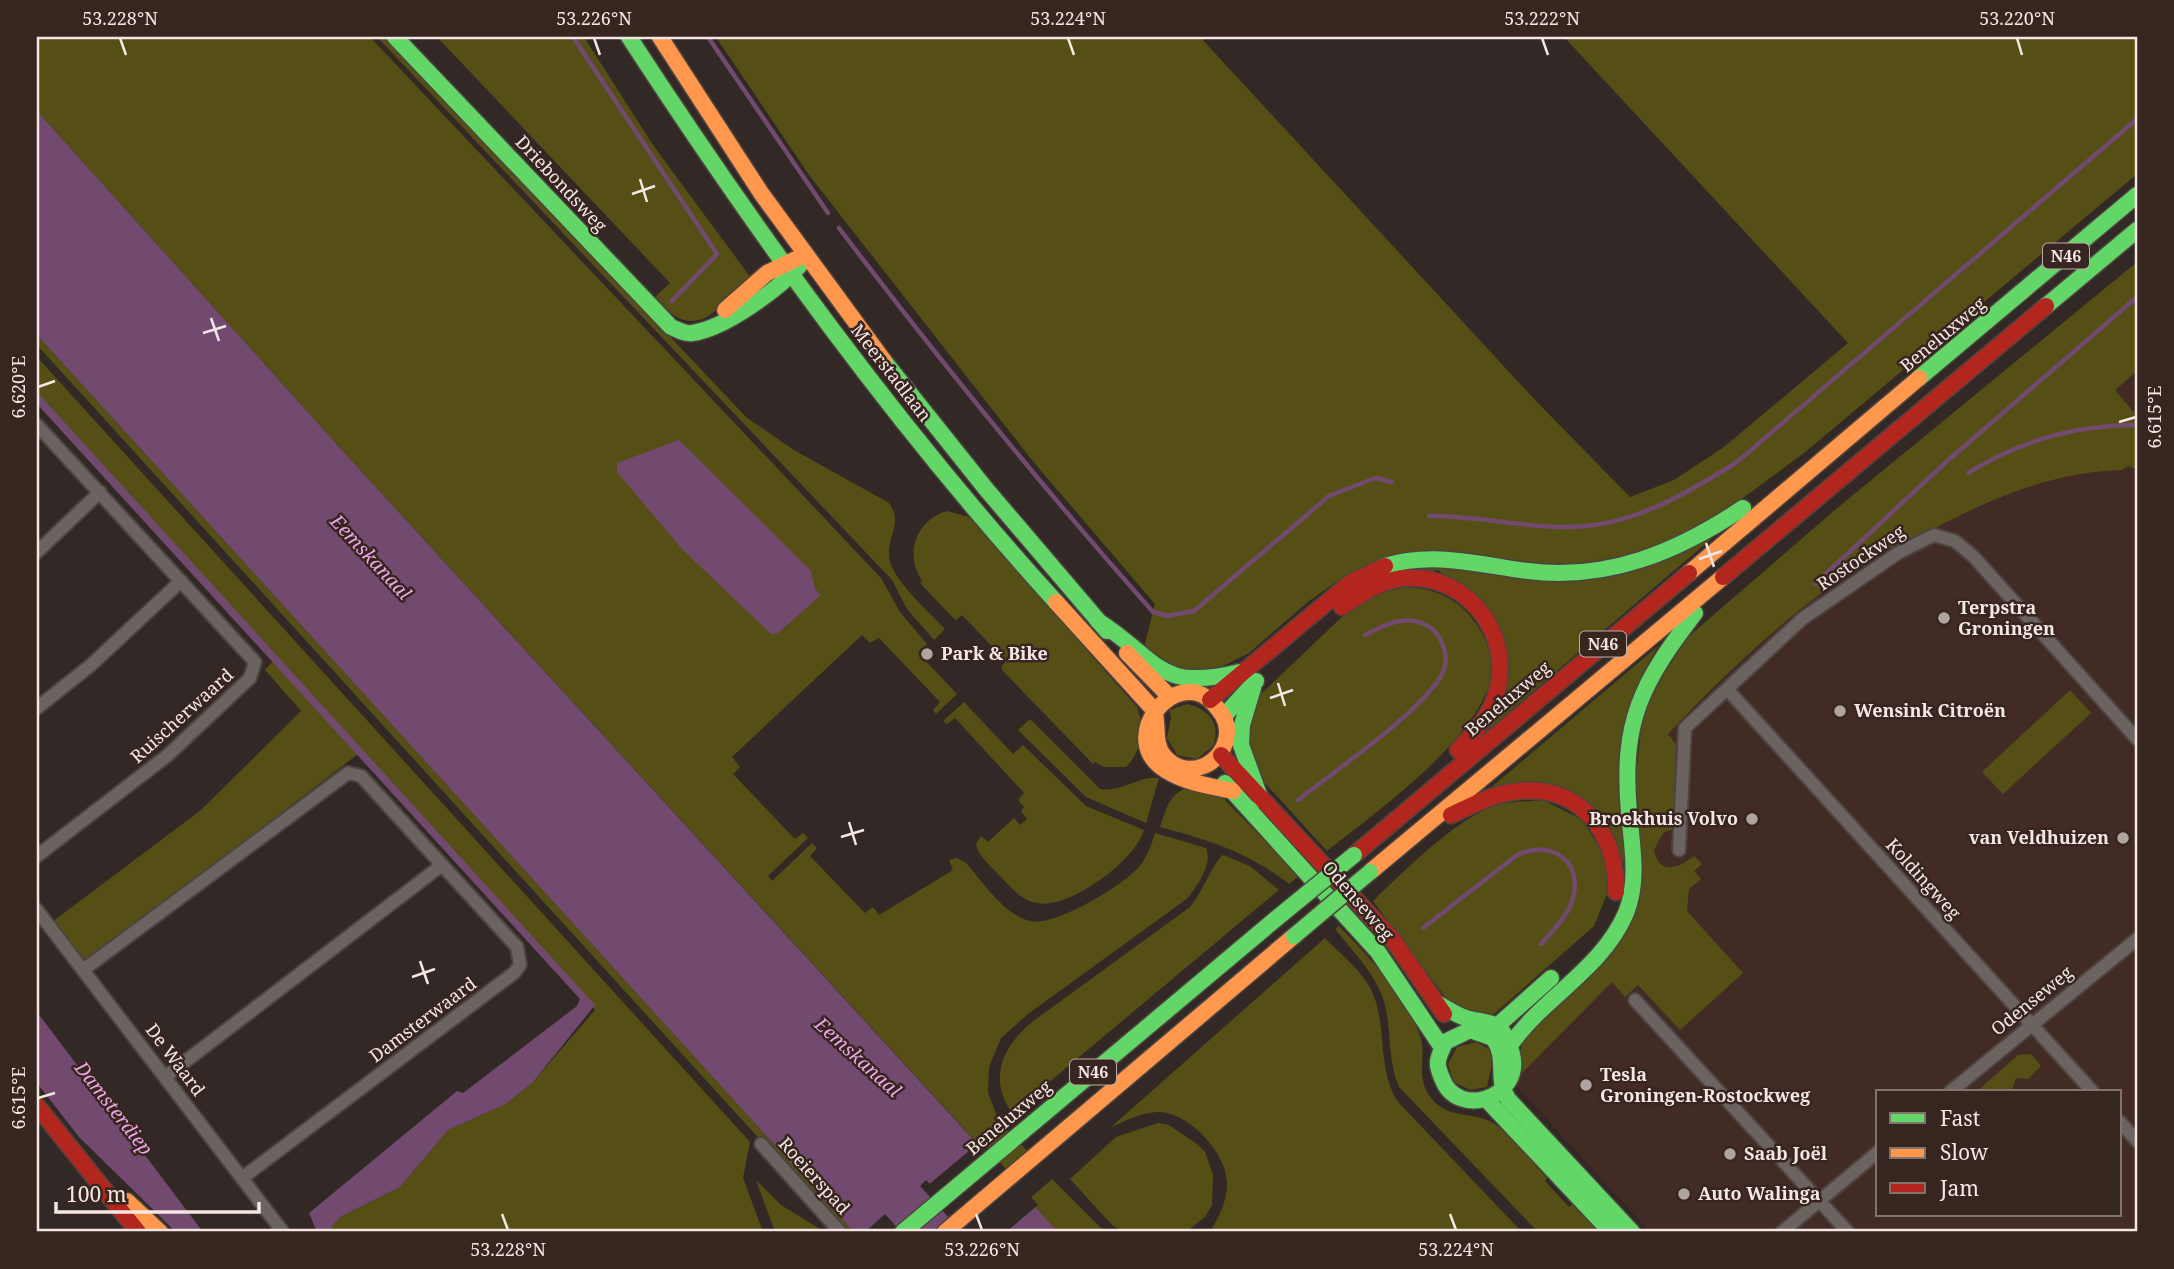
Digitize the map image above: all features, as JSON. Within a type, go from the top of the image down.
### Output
[{"type":"main road","name":"Driebondsweg","points":[[395,37],[671,327],[689,333],[745,308],[793,276],[807,255]]},
{"type":"main road","name":"Meerstadlaan","points":[[629,37],[693,138],[793,276],[957,489],[1154,710]]},
{"type":"main road","name":"Meerstadlaan","points":[[660,37],[754,182],[900,382],[973,476],[1098,621],[1157,687],[1169,696]]},
{"type":"main road","name":"Beneluxweg","points":[[907,1229],[2137,195]]},
{"type":"main road","name":"N46","points":[[945,1232],[2137,230]]},
{"type":"main road","points":[[709,326],[738,296],[783,262],[807,255]]},
{"type":"main road","name":"N46","points":[[1224,716],[1251,676],[1350,583],[1372,568],[1394,560],[1459,559],[1556,573],[1611,569],[1655,557],[1700,538],[1757,498],[1821,461]]},
{"type":"main road","name":"N46","points":[[1511,1044],[1521,1030],[1594,961],[1620,926],[1628,909],[1634,872],[1625,779],[1626,745],[1634,705],[1654,667],[1725,575]]},
{"type":"main road","name":"N46","points":[[1210,700],[1251,676],[1342,608],[1388,582],[1405,578],[1448,585],[1481,608],[1492,625],[1500,658],[1498,688],[1492,706],[1469,738],[1385,827]]},
{"type":"main road","name":"N46","points":[[1098,621],[1113,629],[1152,666],[1175,679],[1205,680],[1251,676]]},
{"type":"main road","points":[[1251,676],[1240,743],[1246,768],[1261,800]]},
{"type":"main road","points":[[1198,694],[1210,700],[1224,716],[1227,737],[1222,755],[1203,774],[1174,776],[1154,761],[1145,737],[1154,710],[1169,696],[1198,694]]},
{"type":"main road","name":"Odenseweg","points":[[1222,755],[1261,800],[1367,910],[1437,1003],[1468,1025]]},
{"type":"main road","name":"Odenseweg","points":[[1203,774],[1233,791],[1354,922],[1424,1017],[1441,1046]]},
{"type":"main road","name":"N46","points":[[1424,827],[1517,790],[1554,793],[1585,810],[1599,824],[1610,841],[1618,878],[1609,915],[1571,959],[1493,1030]]},
{"type":"main road","points":[[1424,1017],[1428,1044],[1426,1073],[1438,1098],[1453,1109],[1488,1115],[1508,1123]]},
{"type":"main road","points":[[1468,1025],[1493,1030],[1511,1044],[1515,1065],[1505,1086],[1487,1100],[1460,1100],[1446,1089],[1437,1073],[1441,1046],[1468,1025]]},
{"type":"main road","points":[[1493,1030],[1504,1057],[1500,1077],[1519,1107],[1632,1232]]},
{"type":"main road","points":[[1487,1100],[1611,1232]]},
{"type":"main road","points":[[37,1106],[138,1232]]},
{"type":"main road","points":[[79,1157],[160,1232]]},
{"type":"main road","name":"N46","points":[[969,1232],[1000,1186]]},
{"type":"main road","name":"N46","points":[[893,1232],[907,1229]]},
{"type":"street","name":"Ruischerwaard","points":[[37,425],[255,662],[254,671],[168,755],[37,856]]},
{"type":"street","points":[[37,552],[100,492]]},
{"type":"street","name":"Rostockweg","points":[[1679,850],[1685,728],[1802,619],[1882,562],[1921,539],[1934,535],[1955,541],[1973,556],[2137,739]]},
{"type":"street","points":[[37,708],[91,665],[181,581]]},
{"type":"street","name":"Koldingweg","points":[[1727,689],[2091,1090]]},
{"type":"street","name":"Damsterwaard","points":[[83,970],[348,773],[361,776],[517,947],[520,965],[242,1178]]},
{"type":"street","points":[[166,1077],[442,865]]},
{"type":"street","name":"De Waard","points":[[37,911],[283,1232]]},
{"type":"street","name":"Odenseweg","points":[[1952,1090],[2137,939]]},
{"type":"street","points":[[1635,1000],[1848,1232]]},
{"type":"street","points":[[2122,1124],[2137,1141]]},
{"type":"street","name":"Roeierspad","points":[[761,1144],[840,1232]]},
{"type":"street","points":[[1782,1232],[1876,1154]]},
{"type":"shaded area","points":[[37,37],[370,37],[881,578],[900,612],[927,644],[918,653],[957,694],[936,714],[933,710],[940,702],[879,638],[870,643],[862,635],[732,757],[740,767],[733,774],[795,839],[803,833],[808,838],[768,876],[772,881],[812,843],[817,848],[810,856],[865,913],[873,907],[879,915],[953,870],[949,860],[957,858],[966,863],[994,897],[1011,912],[1030,921],[1041,921],[1055,918],[1090,902],[1134,872],[1142,863],[1155,833],[1206,848],[1206,868],[1188,898],[1028,1014],[1001,1038],[989,1067],[988,1093],[999,1121],[1035,1159],[1011,1180],[340,448],[37,111]]},
{"type":"shaded area","points":[[377,37],[387,37],[746,417],[794,450],[889,503],[895,517],[889,548],[891,564],[903,584],[945,629],[934,640],[907,609],[892,580]]},
{"type":"shaded area","points":[[437,37],[584,37],[653,145],[751,278],[704,318],[694,321],[682,319],[669,312],[654,298],[670,283]]},
{"type":"shaded area","points":[[716,37],[1200,37],[1536,401],[1630,497],[1674,480],[1724,447],[1848,343],[1564,37],[2137,37],[2137,174],[1804,453],[1716,518],[1673,542],[1575,565],[1522,562],[1339,580],[1309,601],[1249,653],[1221,667],[1187,673],[1143,651],[1155,604],[1031,459],[809,175]]},
{"type":"shaded area","points":[[2137,262],[2137,371],[2115,390],[2137,416],[2137,469],[2128,466],[2122,470],[2047,481],[2000,497],[1889,549],[1853,571],[1796,613],[1717,684],[1668,734],[1676,744],[1673,829],[1663,833],[1654,850],[1660,864],[1665,866],[1682,864],[1694,856],[1702,864],[1694,871],[1701,879],[1689,889],[1687,911],[1743,973],[1680,1030],[1638,985],[1625,997],[1612,982],[1518,1077],[1522,1041],[1617,944],[1644,704],[1688,637],[1836,509]]},
{"type":"shaded area","points":[[2137,295],[2137,1232],[1650,1232],[1513,1082],[1620,958],[1661,682]]},
{"type":"shaded area","points":[[37,335],[854,1232],[844,1232],[37,345]]},
{"type":"shaded area","points":[[37,357],[750,1142],[743,1178],[763,1232],[332,1232],[332,1227],[340,1217],[400,1187],[448,1130],[506,1104],[533,1082],[595,1010],[362,751],[84,964],[52,922],[201,810],[301,711],[265,670],[276,658],[37,394]]},
{"type":"shaded area","points":[[947,511],[969,517],[1137,707],[1141,723],[1139,747],[1126,767],[1104,767],[1095,762],[1093,764],[1003,671],[1001,667],[1006,661],[962,615],[956,620],[952,617],[920,583],[922,581],[914,560],[916,539],[927,522]]},
{"type":"shaded area","points":[[1725,527],[1490,728],[1509,662],[1445,576],[1431,564],[1530,577]]},
{"type":"shaded area","points":[[1407,587],[1429,590],[1447,597],[1470,616],[1481,632],[1490,654],[1492,670],[1489,686],[1478,709],[1442,754],[1395,797],[1327,851],[1253,770],[1247,718],[1259,696],[1347,612],[1371,594]]},
{"type":"shaded area","points":[[1658,646],[1646,668],[1625,865],[1567,794],[1475,801]]},
{"type":"shaded area","points":[[2070,690],[2091,713],[2003,794],[1982,772]]},
{"type":"shaded area","points":[[964,702],[1013,754],[1023,745],[1086,806],[1144,830],[1138,842],[1115,869],[1066,899],[1036,903],[1015,892],[984,860],[976,844],[981,836],[988,842],[1014,818],[1020,825],[1027,819],[1021,811],[1024,807],[1018,800],[1024,793],[955,718],[947,724],[943,721]]},
{"type":"shaded area","points":[[1187,704],[1207,714],[1216,731],[1213,746],[1197,759],[1177,755],[1167,738],[1171,717],[1169,710]]},
{"type":"shaded area","points":[[1030,719],[1100,789],[1117,788],[1144,779],[1159,778],[1146,823],[1086,797],[1018,730]]},
{"type":"shaded area","points":[[1189,787],[1212,792],[1224,799],[1299,876],[1289,884],[1258,863],[1228,848],[1160,827],[1173,798]]},
{"type":"shaded area","points":[[1543,800],[1581,819],[1605,855],[1607,894],[1594,926],[1494,1014],[1479,1014],[1449,1002],[1373,901],[1430,847],[1479,812],[1505,803]]},
{"type":"shaded area","points":[[1223,855],[1250,866],[1279,890],[1012,1113],[1001,1088],[1000,1076],[1006,1053],[1013,1042],[1032,1022],[1190,907]]},
{"type":"shaded area","points":[[1339,926],[1384,976],[1412,1018],[1421,1041],[1423,1080],[1429,1095],[1443,1109],[1487,1120],[1502,1129],[1547,1178],[1545,1181],[1569,1207],[1573,1204],[1603,1232],[1538,1232],[1399,1087],[1393,1066],[1384,1001],[1369,972],[1335,929]]},
{"type":"shaded area","points":[[1325,938],[1360,973],[1369,986],[1379,1014],[1387,1073],[1398,1102],[1522,1232],[1210,1232],[1220,1214],[1227,1181],[1220,1158],[1203,1136],[1182,1119],[1158,1112],[1140,1115],[1111,1127]]},
{"type":"shaded area","points":[[1476,1042],[1490,1050],[1492,1065],[1487,1087],[1470,1090],[1454,1082],[1448,1064],[1457,1047]]},
{"type":"shaded area","points":[[2031,1054],[2041,1066],[2028,1079],[2016,1078],[2012,1090],[1978,1090],[2018,1055]]},
{"type":"shaded area","points":[[1158,1123],[1169,1125],[1205,1152],[1213,1175],[1212,1205],[1205,1217],[1186,1232],[1124,1232],[1112,1225],[1070,1179],[1116,1137]]},
{"type":"shaded area","points":[[1052,1179],[1105,1232],[1058,1232],[1028,1200]]},
{"type":"shaded area","points":[[756,1180],[781,1205],[825,1232],[775,1232]]},
{"type":"water","name":"Eemskanaal","points":[[37,111],[340,448],[1058,1232],[974,1232],[926,1180],[920,1186],[962,1232],[901,1232],[885,1214],[865,1232],[854,1232],[37,335]]},
{"type":"water","points":[[37,392],[595,1005],[533,1082],[506,1104],[448,1130],[400,1187],[340,1217],[332,1227],[332,1232],[317,1232],[309,1213],[457,1091],[463,1093],[577,1006],[580,999],[37,404]]},
{"type":"water","points":[[679,440],[811,571],[815,589],[821,595],[778,633],[771,634],[682,549],[617,472],[617,463]]},
{"type":"water","points":[[37,1012],[203,1232],[176,1232],[79,1137],[37,1083]]},
{"type":"pier","points":[[981,1141],[1038,1205],[1006,1232],[969,1232],[927,1186]]},
{"type":"waterway","points":[[573,37],[717,254],[672,301]]},
{"type":"waterway","points":[[708,37],[828,213]]},
{"type":"waterway","points":[[1429,516],[1575,527],[1634,516],[1687,492],[1737,462],[2137,119]]},
{"type":"waterway","points":[[839,228],[992,423],[1153,612],[1167,616],[1194,611],[1329,496],[1375,478],[1392,482]]},
{"type":"waterway","points":[[1815,584],[1946,462],[2137,297]]},
{"type":"waterway","points":[[1968,473],[2007,452],[2049,437],[2092,428],[2137,425]]},
{"type":"waterway","points":[[1298,800],[1399,721],[1434,687],[1443,672],[1446,659],[1443,646],[1436,633],[1426,625],[1402,621],[1365,635]]},
{"type":"waterway","points":[[1423,928],[1517,855],[1543,850],[1564,858],[1574,877],[1575,890],[1565,915],[1541,944]]},
{"type":"traffic: fast","points":[[395,37],[671,327],[692,333],[719,324],[765,296],[800,265]]},
{"type":"traffic: fast","points":[[629,37],[728,184],[831,328],[940,468],[1056,602]]},
{"type":"traffic: fast","points":[[1919,378],[2137,195]]},
{"type":"traffic: fast","points":[[2046,306],[2137,230]]},
{"type":"traffic: fast","points":[[884,361],[986,489],[1107,631]]},
{"type":"traffic: fast","points":[[1385,566],[1439,559],[1528,571],[1586,572],[1641,560],[1667,550],[1743,508]]},
{"type":"traffic: fast","points":[[1511,1044],[1540,1011],[1603,950],[1626,913],[1633,876],[1627,781],[1632,728],[1648,683],[1695,613]]},
{"type":"traffic: fast","points":[[1098,621],[1148,660],[1175,675],[1192,678],[1240,672]]},
{"type":"traffic: fast","points":[[1224,716],[1256,681]]},
{"type":"traffic: fast","points":[[1253,688],[1242,725],[1241,745],[1261,800]]},
{"type":"traffic: fast","points":[[1225,783],[1378,952],[1441,1046]]},
{"type":"traffic: fast","points":[[1277,918],[1354,855]]},
{"type":"traffic: fast","points":[[1294,936],[1370,872]]},
{"type":"traffic: fast","points":[[903,1232],[1277,918]]},
{"type":"traffic: fast","points":[[1497,1026],[1551,978]]},
{"type":"traffic: fast","points":[[1437,1003],[1462,1017],[1497,1026],[1507,1039],[1512,1054],[1513,1069],[1508,1082],[1499,1092],[1474,1100],[1461,1098],[1450,1091],[1438,1066],[1445,1042],[1470,1030],[1493,1038],[1500,1053],[1502,1084],[1504,1091],[1508,1099],[1632,1232]]},
{"type":"traffic: fast","points":[[1487,1100],[1611,1232]]},
{"type":"traffic: slow","points":[[660,37],[761,193],[884,361]]},
{"type":"traffic: slow","points":[[725,310],[767,273],[796,259]]},
{"type":"traffic: slow","points":[[1689,573],[1919,378]]},
{"type":"traffic: slow","points":[[1370,872],[1723,577]]},
{"type":"traffic: slow","points":[[1056,602],[1154,710],[1155,716],[1157,740],[1158,745],[1164,756],[1173,764],[1194,769],[1213,761],[1220,753],[1225,743],[1227,727],[1213,703],[1198,693],[1183,693],[1168,699],[1156,710],[1148,725],[1146,741],[1152,757],[1167,771],[1190,781],[1233,791]]},
{"type":"traffic: slow","points":[[1127,653],[1169,696]]},
{"type":"traffic: slow","points":[[945,1232],[1294,936]]},
{"type":"traffic: slow","points":[[127,1201],[160,1232]]},
{"type":"traffic: jam","points":[[1723,577],[2046,306]]},
{"type":"traffic: jam","points":[[1210,700],[1350,583],[1385,566]]},
{"type":"traffic: jam","points":[[1354,855],[1689,573]]},
{"type":"traffic: jam","points":[[1342,607],[1380,584],[1405,578],[1428,580],[1449,586],[1467,598],[1482,614],[1493,632],[1499,653],[1500,675],[1495,698],[1488,712],[1458,750]]},
{"type":"traffic: jam","points":[[1221,755],[1393,940],[1444,1014]]},
{"type":"traffic: jam","points":[[1451,815],[1504,793],[1535,791],[1556,794],[1589,815],[1601,831],[1615,870],[1616,892]]},
{"type":"traffic: jam","points":[[37,1106],[138,1232]]},
{"type":"place","name":"Terpstra Groningen","points":[[1944,618]]},
{"type":"place","name":"Park & Bike","points":[[927,654]]},
{"type":"place","name":"Wensink Citroën","points":[[1840,711]]},
{"type":"place","name":"Broekhuis Volvo","points":[[1752,819]]},
{"type":"place","name":"van Veldhuizen","points":[[2123,838]]},
{"type":"place","name":"Tesla Groningen-Rostockweg","points":[[1586,1085]]},
{"type":"place","name":"Saab Joël","points":[[1730,1154]]},
{"type":"place","name":"Auto Walinga","points":[[1684,1194]]},
{"type":"water label","name":"Damsterdiep","points":[[114,1108]]}]
